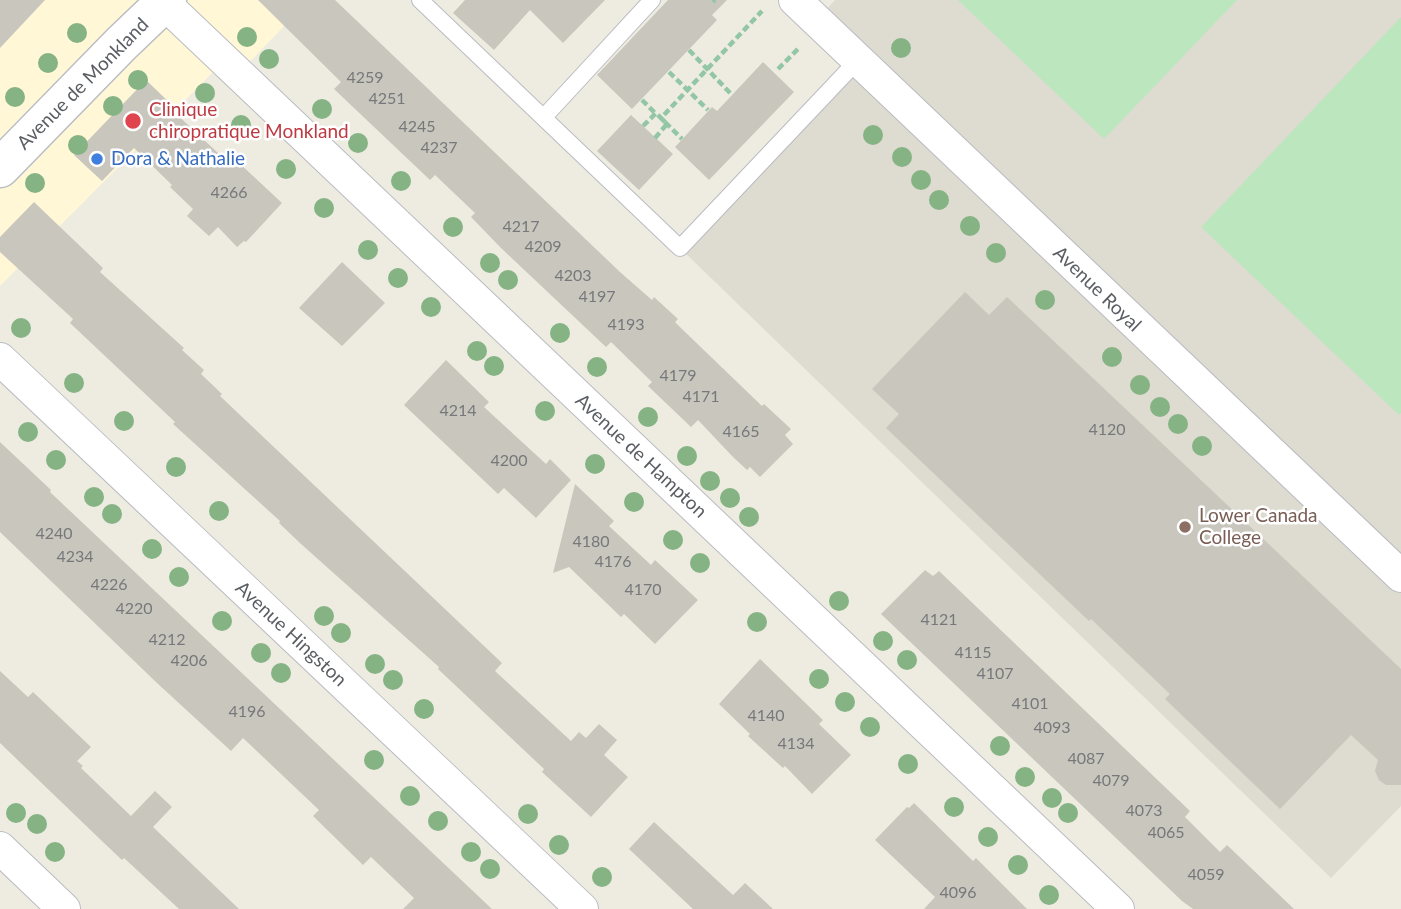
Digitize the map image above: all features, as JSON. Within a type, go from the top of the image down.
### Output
[{"type":"street","name":"Avenue Royal","points":[[794,0],[1401,576]]},
{"type":"street","name":"Avenue de Monkland","points":[[0,168],[121,44],[166,2]]},
{"type":"street","name":"Avenue de Hampton","points":[[166,2],[1118,909]]},
{"type":"street","name":"Avenue Hingston","points":[[0,359],[582,909]]},
{"type":"street","points":[[0,848],[64,909]]},
{"type":"lane","points":[[420,0],[680,248],[858,60]]},
{"type":"lane","points":[[544,117],[652,0]]},
{"type":"path","points":[[661,118],[762,11]]},
{"type":"path","points":[[778,69],[800,47]]},
{"type":"path","points":[[689,50],[732,95]]},
{"type":"path","points":[[669,72],[708,110]]},
{"type":"path","points":[[642,100],[682,139]]},
{"type":"path","points":[[643,126],[656,113]]},
{"type":"path","points":[[655,138],[667,124]]},
{"type":"shaded area","points":[[0,0],[309,0],[241,71],[227,58],[0,286]]},
{"type":"shaded area","name":"Lower Canada College","points":[[835,0],[1401,0],[1401,806],[1331,878],[680,248],[858,60],[817,20]]},
{"type":"green space","points":[[958,0],[1237,0],[1104,139]]},
{"type":"green space","points":[[1401,17],[1401,413],[1399,415],[1201,227]]},
{"type":"building","points":[[0,0],[45,0],[0,48]]},
{"type":"building","points":[[258,0],[335,0],[620,272],[678,319],[675,322],[683,330],[762,406],[764,404],[791,429],[785,435],[793,444],[760,477],[750,467],[747,470],[698,420],[691,427],[648,386],[652,382],[611,342],[606,347],[501,248],[471,217],[475,213],[435,175],[430,180],[334,89],[341,82]]},
{"type":"building","points":[[465,0],[605,0],[563,43],[530,10],[494,50],[453,13]]},
{"type":"building","points":[[668,0],[727,0],[712,15],[717,20],[632,109],[597,75]]},
{"type":"building","points":[[763,62],[794,92],[709,180],[675,147],[712,107],[717,111]]},
{"type":"building","points":[[146,80],[173,106],[171,109],[233,167],[238,162],[282,203],[246,242],[237,247],[218,227],[209,236],[187,216],[193,209],[134,148],[102,181],[74,155]]},
{"type":"building","points":[[631,115],[673,154],[639,190],[597,151]]},
{"type":"building","points":[[34,202],[103,268],[100,272],[184,348],[182,350],[204,370],[201,374],[222,394],[220,396],[502,663],[495,671],[571,741],[579,732],[586,738],[599,724],[617,740],[604,755],[628,777],[591,817],[542,772],[544,769],[438,669],[439,667],[301,544],[280,521],[173,424],[175,422],[70,323],[73,319],[0,252],[0,237]]},
{"type":"building","points":[[342,262],[385,303],[342,346],[299,308]]},
{"type":"building","points":[[965,292],[989,315],[1007,297],[1401,669],[1401,785],[1386,785],[1379,780],[1375,771],[1378,760],[1351,735],[1280,809],[1165,699],[1170,694],[886,428],[899,414],[872,389]]},
{"type":"building","points":[[446,360],[489,402],[484,407],[546,464],[550,459],[571,480],[536,518],[504,488],[498,494],[404,405]]},
{"type":"building","points":[[0,442],[492,909],[403,909],[414,898],[371,857],[363,865],[313,816],[319,810],[243,738],[231,751],[157,683],[0,532]]},
{"type":"building","points":[[575,484],[614,521],[609,526],[651,565],[655,560],[698,600],[655,644],[624,614],[621,617],[569,567],[553,573]]},
{"type":"building","points":[[925,570],[933,576],[939,571],[1190,811],[1185,817],[1220,852],[1227,845],[1294,909],[1193,909],[1182,901],[881,614]]},
{"type":"building","points":[[760,659],[823,720],[819,724],[851,755],[812,794],[785,766],[783,768],[748,736],[750,734],[719,704]]},
{"type":"building","points":[[0,671],[28,697],[33,692],[91,747],[77,761],[83,766],[81,768],[131,816],[155,791],[172,807],[153,827],[239,909],[179,909],[124,858],[122,860],[0,743]]},
{"type":"building","points":[[914,803],[973,861],[976,858],[1027,909],[924,909],[935,897],[875,840]]},
{"type":"building","points":[[654,822],[733,895],[745,883],[773,909],[693,909],[629,849]]},
{"type":"place","name":"Clinique chiropratique Monkland","points":[[133,121]]},
{"type":"place","name":"Dora & Nathalie","points":[[97,159]]},
{"type":"place","name":"Lower Canada College","points":[[1185,527]]}]
